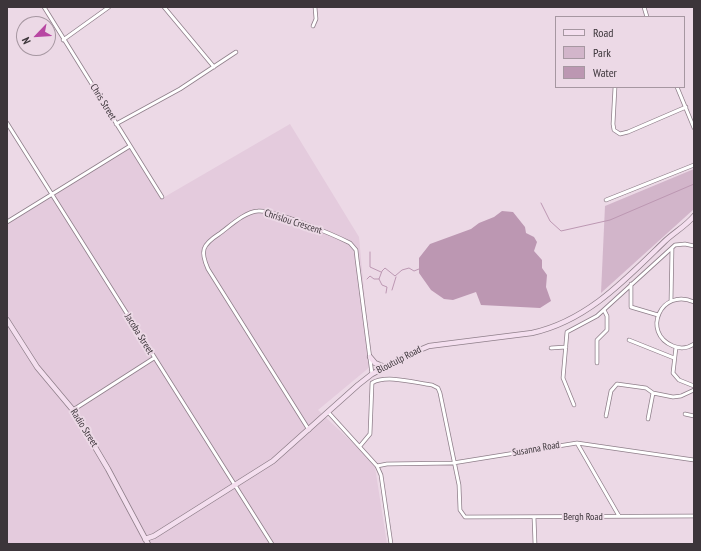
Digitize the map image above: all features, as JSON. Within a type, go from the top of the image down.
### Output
[{"type":"street","name":"Chris Street","points":[[44,7],[63,40],[162,197]]},
{"type":"street","points":[[63,40],[109,7]]},
{"type":"street","points":[[164,7],[214,67]]},
{"type":"street","points":[[313,26],[316,19],[315,7]]},
{"type":"street","points":[[116,124],[180,89],[236,52]]},
{"type":"street","points":[[615,88],[613,124],[614,130],[620,134],[686,107]]},
{"type":"street","points":[[677,88],[694,128]]},
{"type":"street","name":"Jacoba Street","points":[[7,123],[272,544]]},
{"type":"street","points":[[7,222],[130,146]]},
{"type":"street","points":[[606,200],[694,165]]},
{"type":"street","name":"Chrislou Crescent","points":[[309,430],[208,270],[202,254],[206,244],[244,217],[258,211],[291,219],[350,243],[353,246],[356,255],[372,374]]},
{"type":"street","name":"Bloutulp Road","points":[[147,542],[154,536],[273,461],[361,382],[372,374],[429,346],[528,334],[563,324],[595,305],[693,218]]},
{"type":"street","points":[[574,405],[563,378],[568,332],[591,320],[604,310],[672,248],[680,244],[694,246]]},
{"type":"street","points":[[671,301],[672,248]]},
{"type":"street","points":[[664,254],[672,258]]},
{"type":"street","points":[[631,284],[631,307],[658,315]]},
{"type":"street","points":[[694,302],[679,299],[671,301],[665,304],[658,315],[658,332],[668,344],[684,348],[694,344]]},
{"type":"street","points":[[597,363],[597,340],[608,330],[607,316],[604,310]]},
{"type":"street","name":"Radio Street","points":[[7,320],[37,367],[73,410],[106,464],[147,542]]},
{"type":"street","points":[[629,340],[674,358]]},
{"type":"street","points":[[551,348],[566,347]]},
{"type":"street","points":[[676,347],[673,370],[676,377],[694,386]]},
{"type":"street","points":[[370,357],[375,363],[385,367]]},
{"type":"street","points":[[73,410],[154,358]]},
{"type":"street","points":[[360,446],[370,434],[371,385],[379,380],[403,380],[435,386],[438,388],[453,463]]},
{"type":"street","points":[[606,416],[611,391],[614,385],[621,384],[646,388],[653,393],[677,396],[694,390]]},
{"type":"street","points":[[648,419],[653,393]]},
{"type":"street","points":[[328,412],[377,466],[381,476],[391,544]]},
{"type":"street","points":[[685,414],[694,416]]},
{"type":"street","points":[[577,443],[619,516]]},
{"type":"street","name":"Susanna Road","points":[[377,466],[387,464],[453,463],[577,443],[694,460]]},
{"type":"street","name":"Bergh Road","points":[[453,463],[459,489],[460,510],[465,517],[694,516]]},
{"type":"street","points":[[534,517],[535,544]]},
{"type":"shaded area","points":[[290,124],[359,237],[371,366],[318,410],[356,446],[375,467],[387,544],[7,544],[7,222],[129,148],[161,199]]},
{"type":"green space","points":[[694,169],[694,209],[601,293],[605,206]]},
{"type":"water","points":[[502,211],[513,212],[525,227],[526,233],[534,237],[537,242],[534,251],[542,260],[542,268],[547,275],[546,287],[551,301],[540,308],[481,305],[476,292],[453,300],[444,299],[431,290],[419,273],[419,258],[430,244],[471,229]]},
{"type":"waterway","points":[[541,203],[550,221],[561,231],[610,220],[694,184]]},
{"type":"waterway","points":[[370,252],[370,267],[381,272]]},
{"type":"waterway","points":[[367,279],[370,276],[374,279],[379,279],[385,268],[395,276],[402,270],[409,268],[414,271],[419,269]]},
{"type":"waterway","points":[[392,290],[396,277]]},
{"type":"waterway","points":[[379,279],[382,285],[387,287],[386,293]]}]
